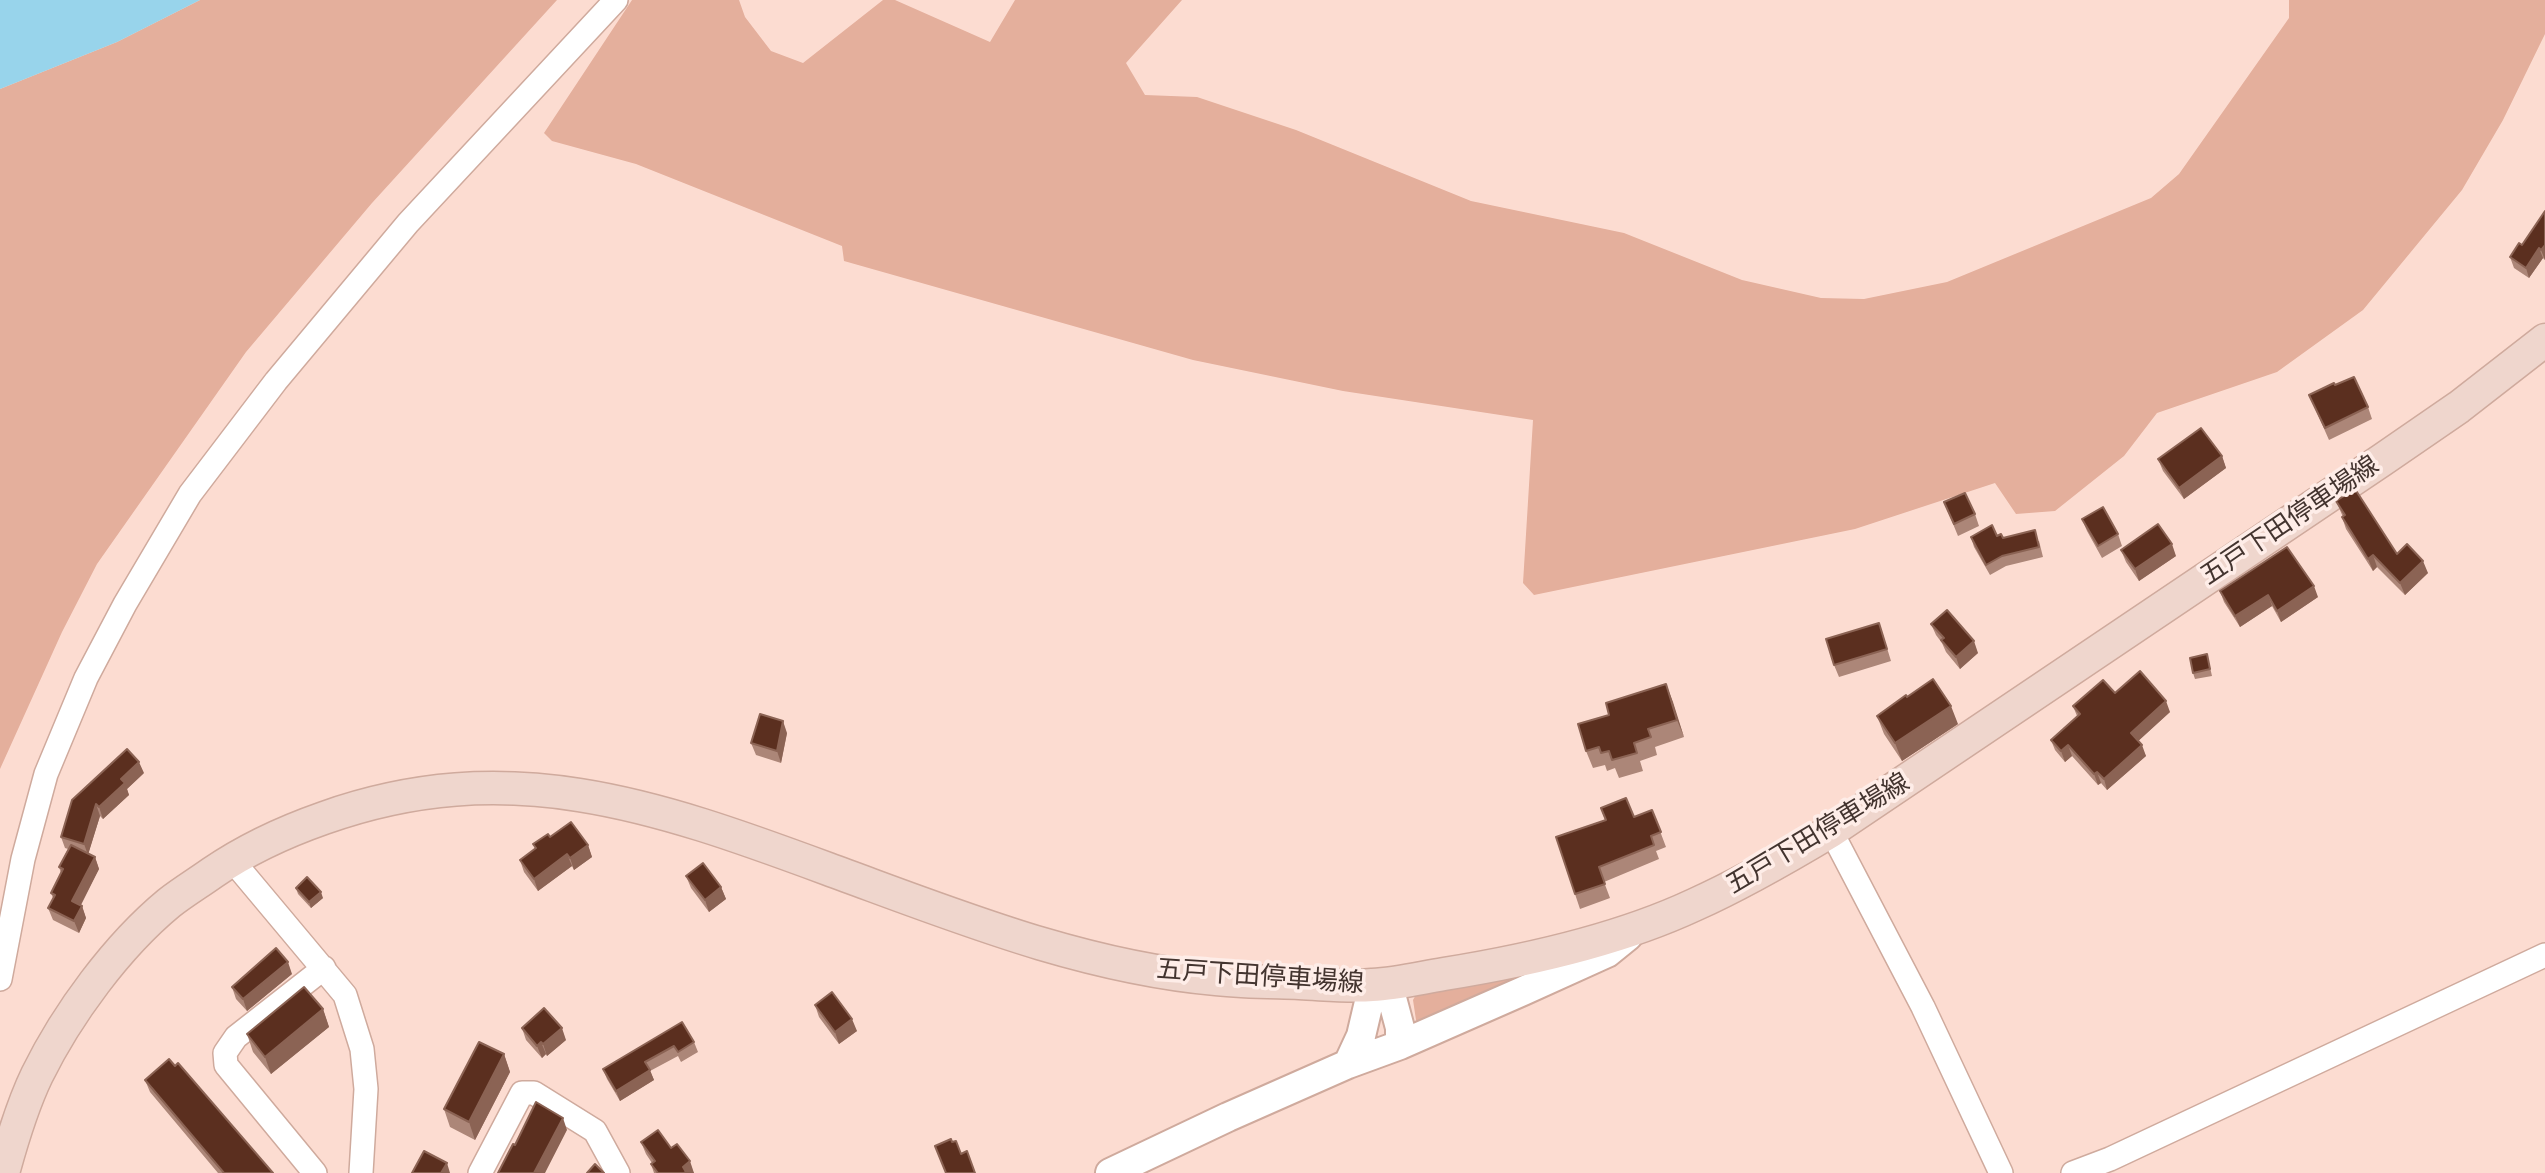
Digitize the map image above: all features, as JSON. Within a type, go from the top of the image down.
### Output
[{"type":"main road","name":"五戸下田停車場線","points":[[3,1173],[16,1127],[38,1075],[67,1024],[98,979],[169,903],[232,860],[291,830],[360,805],[426,791],[491,787],[553,790],[643,807],[718,828],[1032,942],[1131,967],[1214,979],[1380,984],[1505,964],[1602,939],[1690,907],[1774,865],[1831,831],[2542,349]]},
{"type":"street","points":[[0,979],[23,859],[46,774],[86,678],[125,604],[190,494],[276,381],[408,223],[616,0]]},
{"type":"street","points":[[1831,831],[1923,1007],[2001,1173]]},
{"type":"street","points":[[232,860],[345,995],[362,1049],[366,1089],[360,1173]]},
{"type":"street","points":[[1110,1173],[1228,1117],[1348,1064],[1400,1045],[1606,953],[1643,924]]},
{"type":"street","points":[[2073,1173],[2110,1159],[2545,955]]},
{"type":"street","points":[[315,1173],[226,1065],[225,1053],[236,1037],[324,968]]},
{"type":"street","points":[[1380,984],[1400,1028],[1400,1045]]},
{"type":"street","points":[[1348,1064],[1380,984]]},
{"type":"street","points":[[480,1173],[522,1093],[534,1093],[595,1131],[618,1173]]},
{"type":"shaded area","points":[[200,0],[557,0],[372,203],[246,352],[97,564],[62,632],[0,769],[0,89],[117,42]]},
{"type":"shaded area","points":[[632,0],[739,0],[745,17],[771,51],[803,63],[883,0],[895,0],[990,42],[1015,0],[1182,0],[1126,63],[1145,95],[1197,97],[1296,130],[1471,201],[1624,233],[1742,280],[1821,298],[1864,299],[1947,282],[2151,198],[2179,174],[2289,18],[2289,0],[2545,0],[2545,34],[2503,120],[2462,190],[2363,310],[2277,372],[2157,413],[2124,456],[2055,511],[2016,514],[1995,483],[1855,529],[1534,595],[1523,583],[1533,420],[1343,391],[1193,360],[844,261],[842,246],[636,164],[552,141],[544,133]]},
{"type":"shaded area","points":[[1518,975],[1520,985],[1424,1026],[1416,1020],[1413,1000],[1418,991]]},
{"type":"water","points":[[0,0],[200,0],[117,42],[0,89]]},
{"type":"building","points":[[2545,211],[2545,245],[2541,250],[2539,248],[2526,268],[2510,257],[2519,243],[2522,245]]},
{"type":"building","points":[[2354,377],[2368,407],[2325,428],[2309,395]]},
{"type":"building","points":[[2201,428],[2222,456],[2179,488],[2158,459]]},
{"type":"building","points":[[2355,489],[2397,554],[2407,544],[2423,561],[2400,583],[2373,555],[2368,559],[2342,517],[2345,515],[2336,501]]},
{"type":"building","points":[[1965,493],[1975,514],[1954,524],[1944,502]]},
{"type":"building","points":[[2103,507],[2118,534],[2098,546],[2082,519]]},
{"type":"building","points":[[2158,524],[2172,544],[2135,569],[2121,550]]},
{"type":"building","points":[[1992,525],[1997,536],[2001,534],[2003,538],[2035,530],[2039,547],[2002,556],[1986,565],[1971,537]]},
{"type":"building","points":[[2287,547],[2314,586],[2277,611],[2268,595],[2235,616],[2220,591]]},
{"type":"building","points":[[1947,610],[1974,641],[1956,657],[1931,624]]},
{"type":"building","points":[[1879,623],[1887,649],[1834,665],[1826,639]]},
{"type":"building","points":[[2207,654],[2210,669],[2193,673],[2190,658]]},
{"type":"building","points":[[2140,671],[2166,701],[2131,733],[2142,745],[2104,779],[2097,772],[2094,774],[2068,745],[2061,751],[2051,740],[2080,714],[2073,706],[2103,680],[2115,693]]},
{"type":"building","points":[[1933,679],[1951,706],[1895,743],[1877,716]]},
{"type":"building","points":[[1666,684],[1677,720],[1648,729],[1651,737],[1634,743],[1637,753],[1612,760],[1609,751],[1601,753],[1599,747],[1586,751],[1578,724],[1609,715],[1606,703]]},
{"type":"building","points":[[760,714],[783,721],[777,751],[751,743]]},
{"type":"building","points":[[127,749],[139,762],[121,779],[125,783],[99,807],[96,804],[84,844],[61,837],[72,800]]},
{"type":"building","points":[[1626,798],[1634,817],[1652,810],[1661,832],[1651,836],[1654,845],[1599,867],[1605,884],[1575,894],[1556,837],[1606,820],[1601,808]]},
{"type":"building","points":[[571,822],[588,845],[570,858],[567,854],[534,879],[520,860],[536,848],[533,844],[548,834],[550,837]]},
{"type":"building","points":[[71,845],[95,857],[72,901],[82,906],[74,921],[48,908],[55,895],[51,893],[63,869],[59,867]]},
{"type":"building","points":[[703,863],[721,887],[705,900],[686,876]]},
{"type":"building","points":[[307,877],[321,892],[309,902],[296,888]]},
{"type":"building","points":[[276,948],[288,962],[243,999],[232,987]]},
{"type":"building","points":[[304,987],[323,1009],[265,1057],[247,1034]]},
{"type":"building","points":[[832,992],[852,1019],[835,1032],[815,1005]]},
{"type":"building","points":[[544,1008],[562,1028],[537,1046],[522,1028]]},
{"type":"building","points":[[682,1022],[694,1042],[678,1052],[674,1046],[645,1062],[650,1070],[616,1091],[603,1069]]},
{"type":"building","points":[[479,1042],[504,1054],[469,1122],[444,1109]]},
{"type":"building","points":[[169,1059],[175,1066],[178,1063],[273,1173],[224,1173],[145,1080]]},
{"type":"building","points":[[536,1102],[563,1118],[534,1173],[498,1173],[513,1144],[515,1145]]},
{"type":"building","points":[[658,1130],[671,1148],[677,1144],[690,1161],[683,1167],[686,1172],[658,1173],[651,1164],[655,1161],[641,1142]]},
{"type":"building","points":[[951,1139],[952,1142],[956,1141],[961,1154],[967,1151],[975,1173],[946,1173],[935,1146]]},
{"type":"building","points":[[424,1151],[447,1163],[441,1173],[412,1173]]},
{"type":"building","points":[[595,1164],[604,1173],[587,1173]]}]
